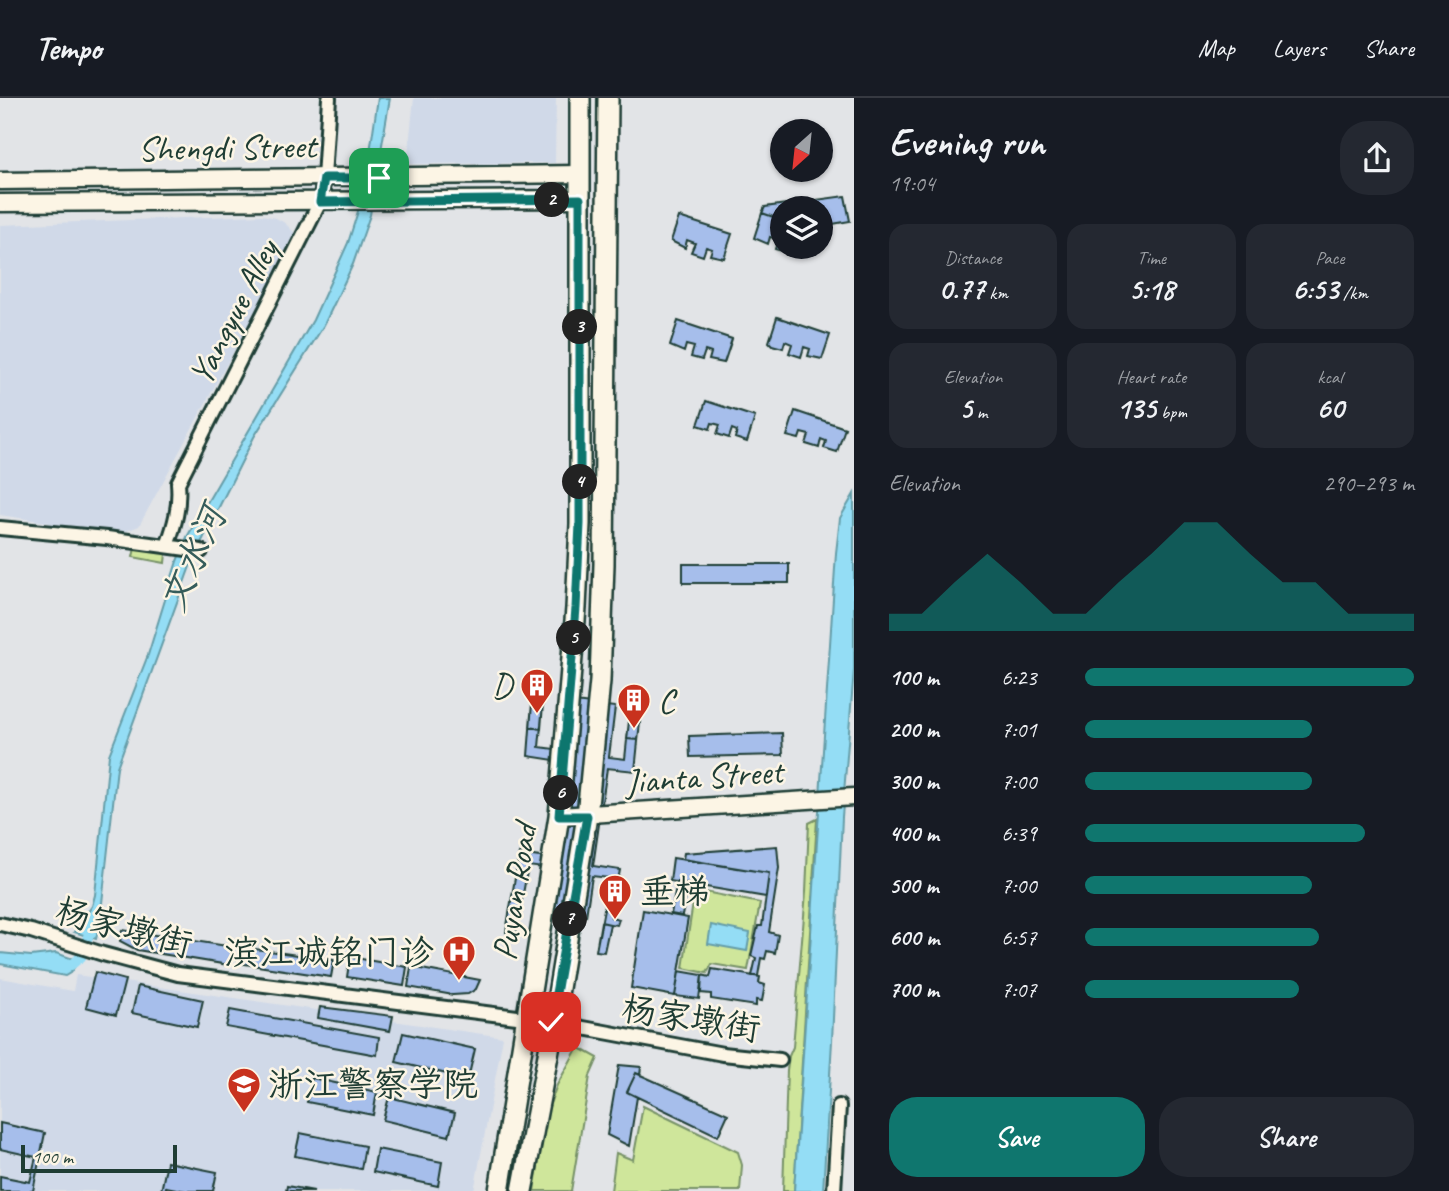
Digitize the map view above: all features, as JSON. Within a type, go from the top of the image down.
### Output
[{"type":"main road","name":"Puyan Road","points":[[499,1191],[559,816],[576,608],[580,524],[580,98]]},
{"type":"main road","name":"Puyan Road","points":[[522,1191],[587,816],[600,681],[604,564],[607,98]]},
{"type":"street","name":"Yangyue Alley","points":[[173,546],[180,500],[178,483],[320,202],[329,98]]},
{"type":"street","name":"Shengdi Street","points":[[0,181],[580,174]]},
{"type":"street","name":"Shengdi Street","points":[[0,203],[580,199]]},
{"type":"street","points":[[0,528],[201,551]]},
{"type":"street","name":"Jianta Street","points":[[559,816],[851,797]]},
{"type":"street","name":"杨家墩街","points":[[0,925],[177,974],[525,1018]]},
{"type":"street","name":"杨家墩街","points":[[551,1022],[723,1054],[780,1060]]},
{"type":"street","points":[[834,1191],[839,1106]]},
{"type":"shaded area","points":[[414,98],[556,98],[555,163],[407,164]]},
{"type":"shaded area","points":[[262,215],[285,223],[294,232],[294,240],[139,526],[119,534],[58,527],[46,522],[0,515],[0,225]]},
{"type":"shaded area","name":"浙江警察学院","points":[[76,975],[503,1037],[474,1191],[0,1191],[0,978],[73,991]]},
{"type":"green space","points":[[135,548],[166,553],[165,563],[133,557]]},
{"type":"green space","points":[[817,819],[794,1191],[783,1191],[787,1070],[793,1047],[809,823]]},
{"type":"green space","points":[[695,890],[760,903],[748,970],[712,964],[707,973],[683,968]]},
{"type":"green space","points":[[578,1047],[598,1058],[590,1076],[571,1191],[534,1191],[547,1112],[557,1085]]},
{"type":"green space","points":[[643,1106],[738,1152],[742,1165],[740,1191],[611,1191],[616,1153],[633,1160]]},
{"type":"water","points":[[378,98],[390,98],[370,215],[353,264],[324,325],[254,437],[192,561],[117,767],[96,939],[74,932],[92,906],[95,895],[109,755],[148,655],[177,561],[187,537],[313,320],[348,243],[364,192]]},
{"type":"water","points":[[854,494],[854,670],[842,817],[823,1191],[794,1191],[836,553],[840,518]]},
{"type":"water","points":[[711,925],[750,933],[747,951],[708,944]]},
{"type":"water","points":[[0,953],[31,956],[56,953],[79,961],[65,976],[0,964]]},
{"type":"building","points":[[845,196],[850,221],[833,224],[833,198]]},
{"type":"building","points":[[770,206],[770,216],[762,213],[765,207]]},
{"type":"building","points":[[762,213],[770,216],[768,244],[754,238]]},
{"type":"building","points":[[679,217],[732,234],[724,258],[710,255],[712,249],[706,247],[703,256],[691,252],[695,243],[687,240],[685,248],[671,241]]},
{"type":"building","points":[[777,317],[830,335],[822,359],[808,356],[810,349],[804,347],[801,357],[789,353],[792,344],[785,341],[783,348],[772,345],[769,342]]},
{"type":"building","points":[[678,321],[732,339],[724,363],[709,360],[711,353],[705,351],[702,360],[691,357],[694,347],[686,345],[684,352],[670,346]]},
{"type":"building","points":[[706,401],[755,417],[747,442],[735,438],[737,431],[732,429],[729,438],[717,434],[720,425],[712,423],[710,429],[698,425]]},
{"type":"building","points":[[795,411],[845,428],[837,452],[824,448],[826,441],[821,439],[819,448],[806,444],[809,435],[801,433],[799,439],[787,436]]},
{"type":"building","points":[[683,564],[789,564],[789,583],[683,583]]},
{"type":"building","points":[[575,702],[615,707],[609,757],[625,759],[629,721],[640,722],[635,771],[607,768],[593,866],[620,870],[611,917],[619,919],[617,925],[610,924],[604,952],[596,951],[610,878],[592,876],[586,916],[545,910],[552,869],[528,866],[516,933],[506,932],[519,854],[554,859],[567,762],[528,756],[532,703],[543,704],[539,747],[569,751]]},
{"type":"building","name":"D","points":[[532,703],[543,704],[541,729],[530,727]]},
{"type":"building","name":"C","points":[[629,721],[640,722],[638,740],[627,739]]},
{"type":"building","points":[[782,733],[783,755],[690,757],[689,736]]},
{"type":"building","points":[[777,846],[779,868],[769,932],[778,935],[775,953],[767,951],[765,959],[761,958],[758,976],[752,976],[756,958],[751,956],[758,926],[762,926],[769,873],[683,859],[684,853]]},
{"type":"building","points":[[673,858],[769,873],[766,897],[670,881]]},
{"type":"building","points":[[677,882],[688,884],[682,916],[671,914]]},
{"type":"building","points":[[510,909],[520,911],[516,933],[506,932]]},
{"type":"building","points":[[643,910],[688,918],[675,996],[631,988]]},
{"type":"building","points":[[601,922],[610,924],[604,952],[596,951]]},
{"type":"building","points":[[122,930],[234,947],[229,965],[137,950],[120,941]]},
{"type":"building","points":[[241,947],[334,960],[331,977],[238,963]]},
{"type":"building","points":[[350,957],[407,967],[404,986],[347,977]]},
{"type":"building","points":[[411,967],[480,980],[476,989],[468,994],[453,995],[408,987]]},
{"type":"building","points":[[712,969],[760,977],[759,983],[765,985],[762,1001],[756,1000],[756,1006],[711,999],[711,994],[701,993],[702,975],[710,977]]},
{"type":"building","points":[[679,971],[702,975],[699,999],[675,996]]},
{"type":"building","points":[[95,972],[125,980],[116,1015],[86,1007]]},
{"type":"building","points":[[138,986],[203,1000],[197,1027],[132,1013]]},
{"type":"building","points":[[320,1007],[393,1016],[390,1031],[318,1018]]},
{"type":"building","points":[[230,1010],[379,1037],[377,1055],[226,1027]]},
{"type":"building","points":[[403,1033],[475,1049],[468,1079],[396,1062]]},
{"type":"building","points":[[619,1065],[641,1067],[640,1075],[636,1073],[627,1092],[637,1097],[629,1146],[607,1135]]},
{"type":"building","points":[[636,1073],[728,1114],[718,1136],[627,1092]]},
{"type":"building","points":[[312,1078],[377,1092],[373,1115],[307,1102]]},
{"type":"building","points":[[389,1097],[455,1113],[449,1136],[383,1120]]},
{"type":"building","points":[[0,1123],[45,1133],[33,1191],[0,1191],[0,1176],[30,1182],[36,1157],[0,1149]]},
{"type":"building","points":[[300,1133],[365,1146],[361,1169],[295,1156]]},
{"type":"building","points":[[377,1149],[442,1162],[438,1186],[373,1172]]},
{"type":"building","points":[[167,1162],[217,1172],[213,1191],[186,1191],[166,1187],[165,1191],[161,1191]]},
{"type":"building","points":[[287,1186],[314,1191],[286,1191]]},
{"type":"waterway","name":"文水河","points":[[68,967],[81,957],[92,925]]},
{"type":"place","name":"D","points":[[537,715]]},
{"type":"place","name":"C","points":[[634,730]]},
{"type":"place","name":"垂梯","points":[[615,921]]},
{"type":"place","name":"滨江诚铭门诊","points":[[459,982]]},
{"type":"place","name":"浙江警察学院","points":[[244,1114]]},
{"type":"route","points":[[379,178],[324,178],[320,202],[580,199],[580,524],[559,816],[587,816],[551,1022]]}]
